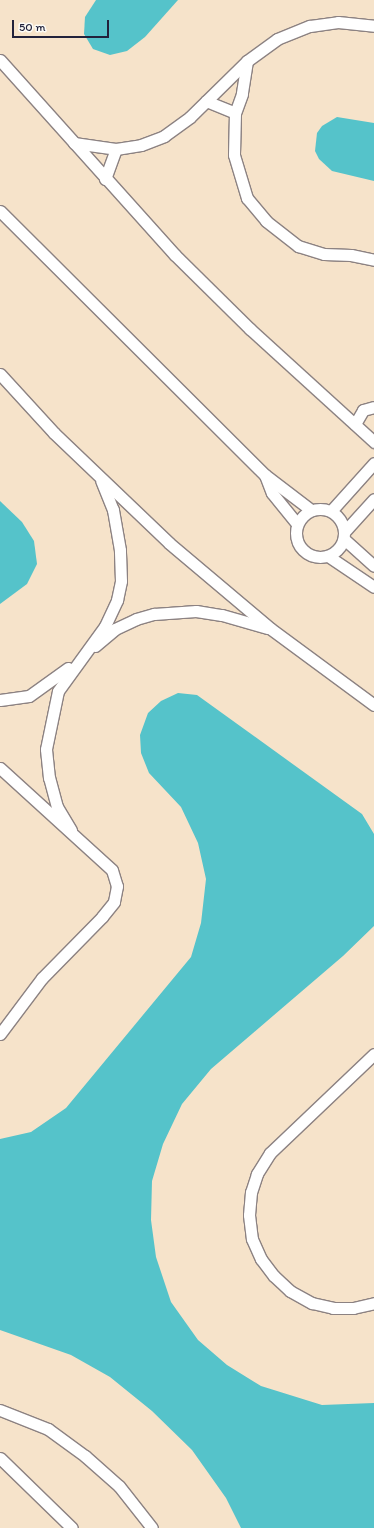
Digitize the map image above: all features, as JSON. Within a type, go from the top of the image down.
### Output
[{"type":"street","points":[[74,143],[116,149],[141,145],[164,136],[190,117],[247,61],[277,39],[310,26],[338,22],[374,26]]},
{"type":"street","points":[[0,60],[105,179],[180,260],[374,442]]},
{"type":"street","points":[[247,61],[242,94],[235,114],[234,155],[247,198],[266,221],[298,246],[324,254],[351,255],[374,260]]},
{"type":"street","points":[[206,101],[235,114]]},
{"type":"street","points":[[105,179],[116,149]]},
{"type":"street","points":[[0,211],[265,475],[311,510]]},
{"type":"street","points":[[0,374],[99,477],[169,543],[271,629],[374,704]]},
{"type":"street","points":[[355,424],[364,410],[374,407]]},
{"type":"street","points":[[331,511],[374,462]]},
{"type":"street","points":[[265,475],[272,493],[297,524]]},
{"type":"street","points":[[71,830],[57,808],[49,778],[46,749],[58,691],[77,661],[105,626],[118,600],[121,580],[120,550],[113,510],[99,477]]},
{"type":"street","points":[[328,556],[341,547],[344,535],[374,499]]},
{"type":"street","points":[[374,566],[344,535],[340,519],[331,511],[323,508],[311,510],[297,524],[296,532],[300,547],[313,556],[328,556],[374,587]]},
{"type":"street","points":[[0,700],[29,696],[48,685],[115,629],[136,619],[154,614],[196,611],[222,615],[271,629]]},
{"type":"street","points":[[0,768],[71,830],[112,870],[117,886],[114,902],[102,917],[42,978],[0,1034]]},
{"type":"street","points":[[374,1054],[270,1152],[257,1174],[251,1192],[249,1215],[252,1239],[261,1259],[274,1276],[290,1291],[312,1303],[333,1308],[353,1308],[374,1303]]},
{"type":"street","points":[[0,1410],[48,1429],[85,1456],[119,1486],[152,1528]]},
{"type":"street","points":[[0,1458],[72,1528]]},
{"type":"water","points":[[96,0],[178,0],[145,37],[127,51],[110,55],[93,49],[84,34],[85,17]]},
{"type":"water","points":[[337,117],[374,123],[374,181],[332,171],[319,159],[315,151],[317,133],[322,126]]},
{"type":"water","points":[[0,501],[22,522],[34,541],[37,564],[27,584],[0,604]]},
{"type":"water","points":[[178,693],[197,695],[362,814],[374,834],[374,926],[343,956],[211,1069],[182,1104],[163,1144],[152,1181],[151,1220],[156,1257],[171,1302],[198,1340],[227,1365],[261,1386],[322,1405],[374,1403],[374,1528],[241,1528],[226,1498],[192,1450],[152,1411],[110,1377],[71,1355],[0,1330],[0,1139],[31,1132],[66,1108],[191,957],[201,923],[206,879],[198,843],[181,807],[149,773],[141,753],[140,735],[148,713],[161,701]]}]
